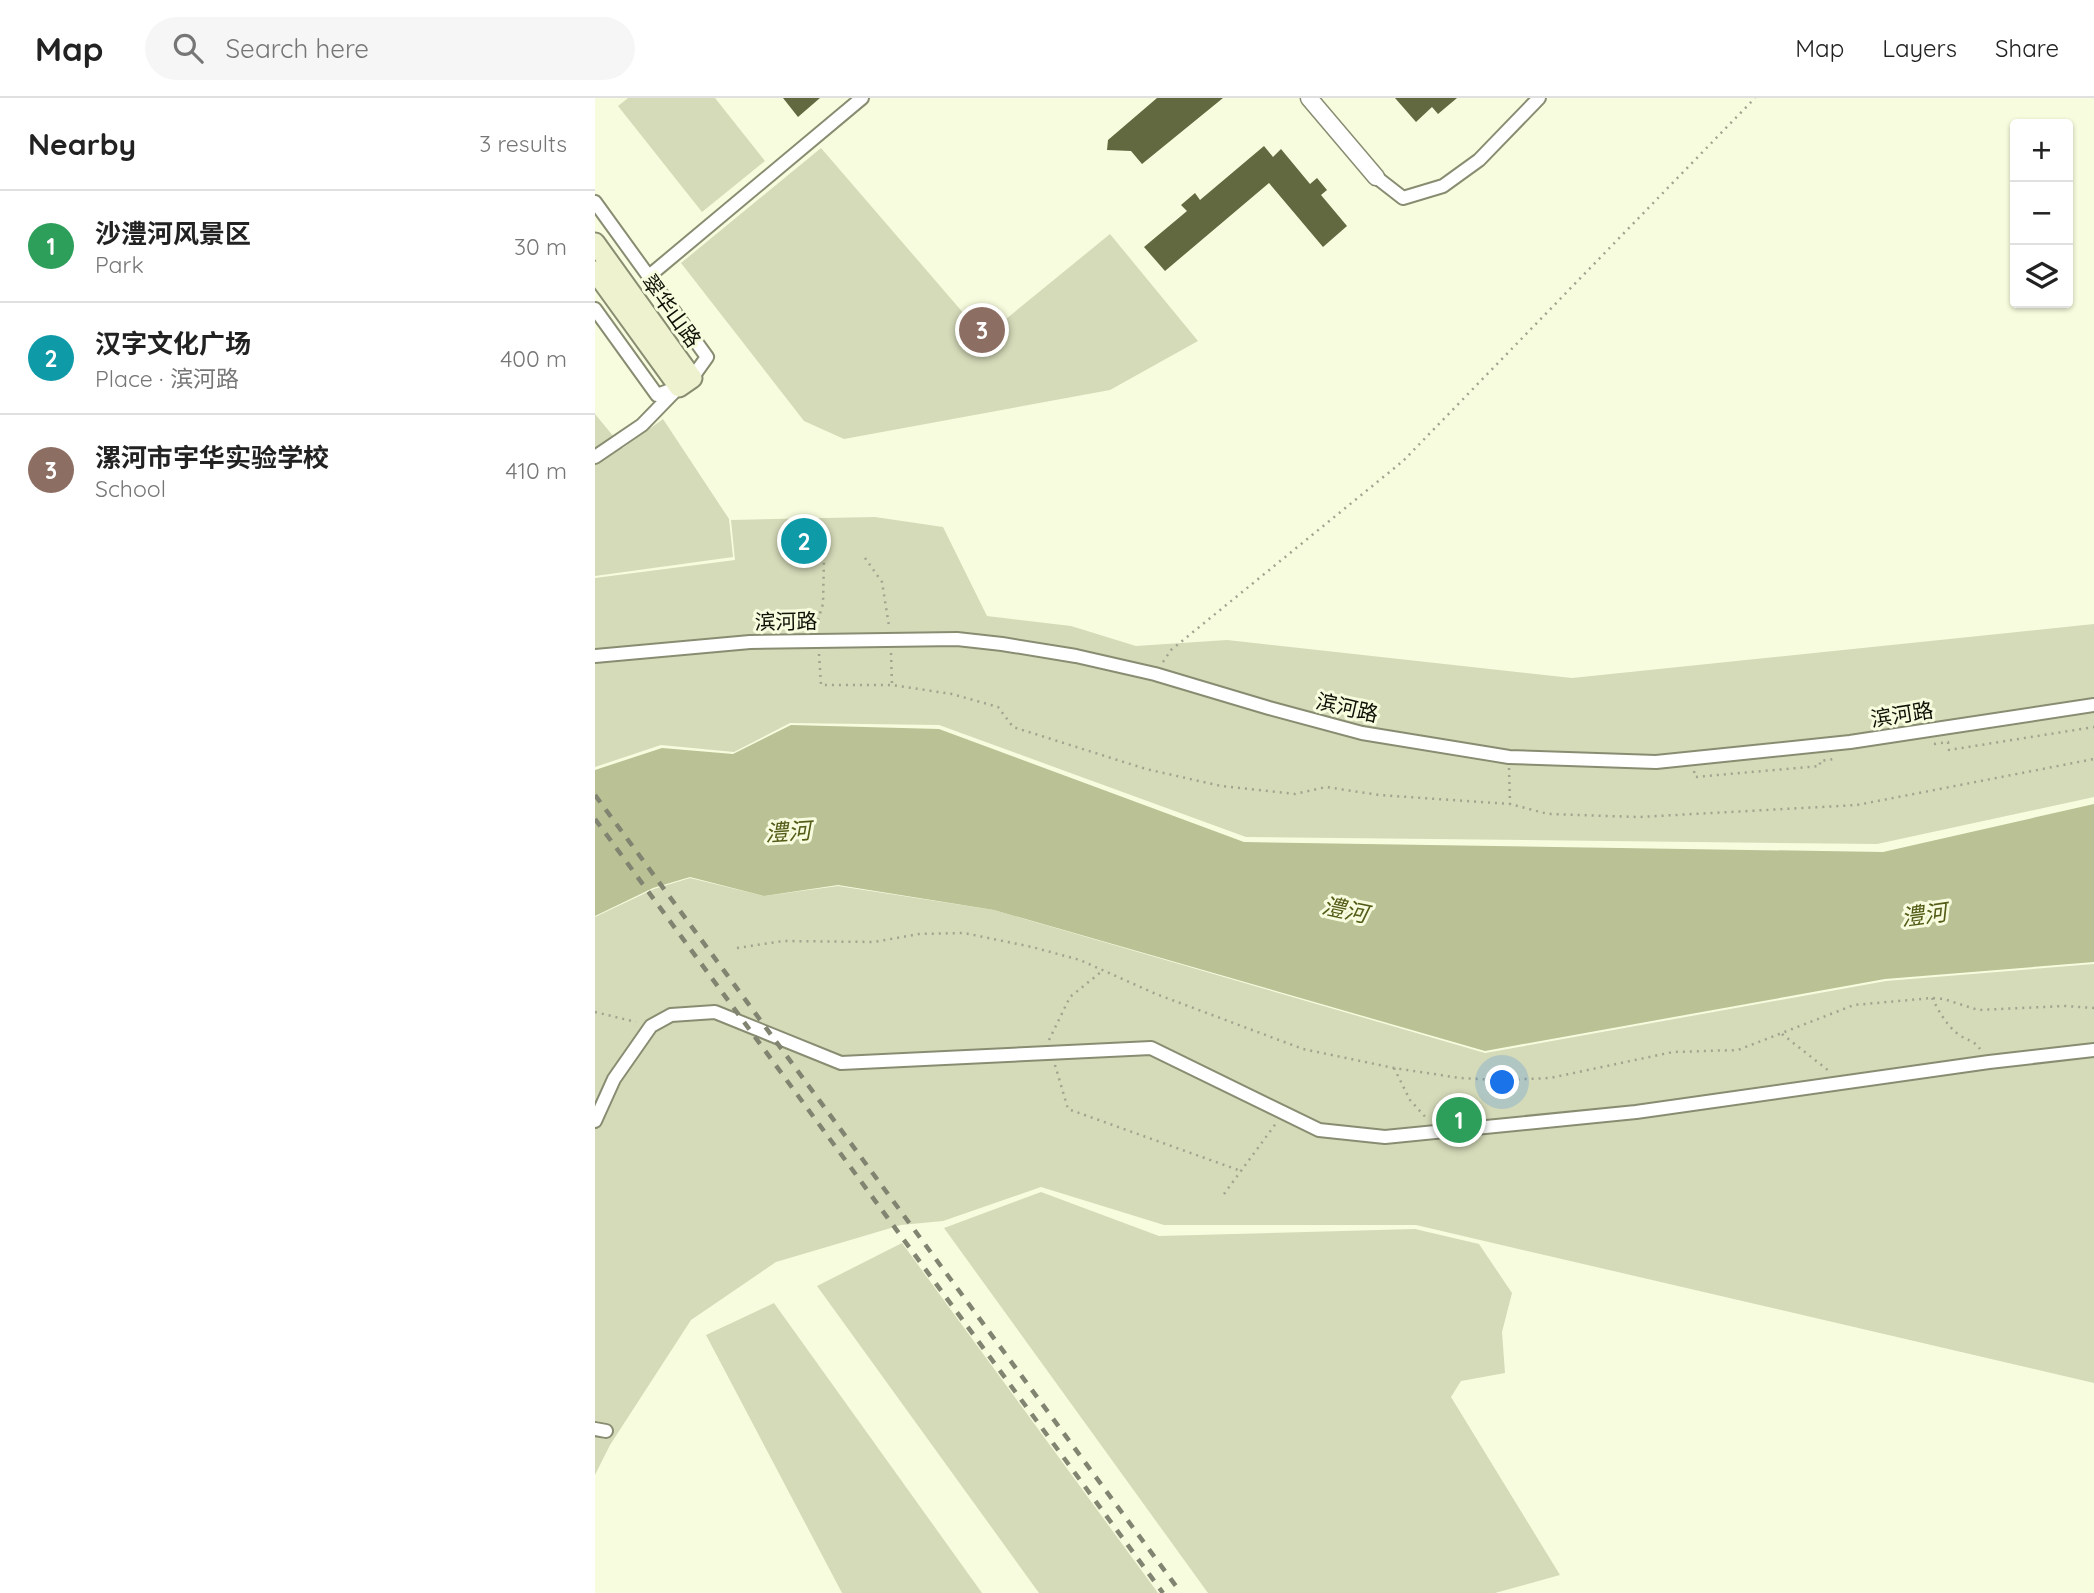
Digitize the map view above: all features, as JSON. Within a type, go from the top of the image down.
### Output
[{"type":"main road","name":"翠华山路","points":[[595,243],[685,383]]},
{"type":"main road","name":"翠华山路","points":[[595,271],[685,383]]},
{"type":"street","points":[[649,276],[862,98]]},
{"type":"street","points":[[1309,98],[1376,177],[1403,198],[1443,186],[1479,160],[1539,98]]},
{"type":"street","points":[[595,202],[707,357],[642,425],[595,457]]},
{"type":"street","points":[[595,309],[657,395],[685,383]]},
{"type":"street","name":"滨河路","points":[[595,656],[768,642],[957,639],[1076,656],[1155,674],[1362,733],[1509,757],[1657,762],[1850,742],[2094,705]]},
{"type":"street","points":[[595,1121],[614,1079],[651,1026],[671,1015],[715,1012],[841,1063],[1151,1048],[1319,1130],[1385,1137],[1636,1112],[1989,1062],[2094,1050]]},
{"type":"path","points":[[1155,674],[1171,650],[1403,461],[1755,98]]},
{"type":"path","points":[[824,558],[823,604],[818,620],[821,685],[892,685],[952,694],[998,707],[1013,727],[1146,769],[1221,786],[1295,794],[1326,787],[1510,804],[1548,814],[1639,817],[1857,805],[2094,759]]},
{"type":"path","points":[[865,558],[882,582],[890,639],[892,685]]},
{"type":"path","points":[[768,642],[767,621],[818,620]]},
{"type":"path","points":[[1509,757],[1510,804]]},
{"type":"path","points":[[737,948],[783,941],[874,942],[919,934],[964,933],[1080,960],[1156,994],[1303,1049],[1394,1068],[1460,1078],[1500,1080],[1550,1078],[1673,1052],[1738,1050],[1854,1005],[1932,998],[1978,1010],[2065,1006],[2094,1008]]},
{"type":"path","points":[[1102,971],[1070,997],[1047,1052],[1068,1109],[1241,1171]]},
{"type":"path","points":[[1932,998],[1942,1016],[1959,1035],[1975,1041],[1989,1062]]},
{"type":"path","points":[[595,1012],[651,1026]]},
{"type":"path","points":[[1782,1034],[1842,1083]]},
{"type":"path","points":[[1394,1068],[1410,1100],[1440,1133]]},
{"type":"path","points":[[1224,1194],[1283,1114]]},
{"type":"shaded area","points":[[628,98],[715,98],[765,161],[702,212],[618,106]]},
{"type":"shaded area","points":[[821,148],[984,337],[1110,234],[1198,341],[1110,390],[844,439],[804,421],[681,263]]},
{"type":"shaded area","points":[[595,414],[623,448],[663,419],[729,519],[733,557],[595,576]]},
{"type":"shaded area","points":[[875,517],[943,527],[987,616],[1071,626],[1136,646],[1227,640],[1572,678],[2094,624],[2094,797],[1877,844],[1246,837],[939,725],[790,723],[734,752],[661,745],[595,767],[595,578],[735,560],[731,520]]},
{"type":"shaded area","points":[[690,878],[764,896],[838,886],[994,910],[1485,1053],[1886,981],[2094,964],[2094,1383],[1416,1225],[1164,1225],[1041,1187],[943,1221],[901,1225],[776,1262],[691,1320],[610,1445],[595,1475],[595,917],[654,889]]},
{"type":"shaded area","points":[[1041,1192],[1159,1236],[1415,1229],[1479,1244],[1512,1293],[1502,1332],[1505,1373],[1461,1381],[1451,1397],[1560,1575],[1495,1593],[1208,1593],[944,1228]]},
{"type":"shaded area","points":[[902,1243],[1158,1593],[1039,1593],[817,1286]]},
{"type":"shaded area","points":[[774,1303],[982,1593],[842,1593],[706,1335]]},
{"type":"water","name":"澧河","points":[[791,725],[939,729],[1244,842],[1883,852],[2094,804],[2094,962],[1885,979],[1485,1051],[994,910],[838,885],[764,896],[690,877],[653,888],[595,916],[595,770],[662,748],[733,754]]},
{"type":"building","points":[[783,98],[820,98],[798,117]]},
{"type":"building","points":[[1157,98],[1223,98],[1142,164],[1131,151],[1107,150],[1108,140]]},
{"type":"building","points":[[1395,98],[1457,98],[1438,114],[1432,107],[1416,122]]},
{"type":"building","points":[[1264,146],[1273,157],[1281,149],[1310,184],[1317,178],[1327,190],[1321,195],[1347,226],[1323,247],[1269,183],[1165,271],[1144,247],[1187,211],[1181,205],[1195,193],[1200,200]]},
{"type":"railway","points":[[595,795],[1181,1593]]},
{"type":"railway","points":[[595,819],[1163,1593]]},
{"type":"place","name":"漯河市宇华实验学校","points":[[982,330]]},
{"type":"place","name":"汉字文化广场","points":[[804,541]]},
{"type":"place","name":"沙澧河风景区","points":[[1459,1120]]}]
